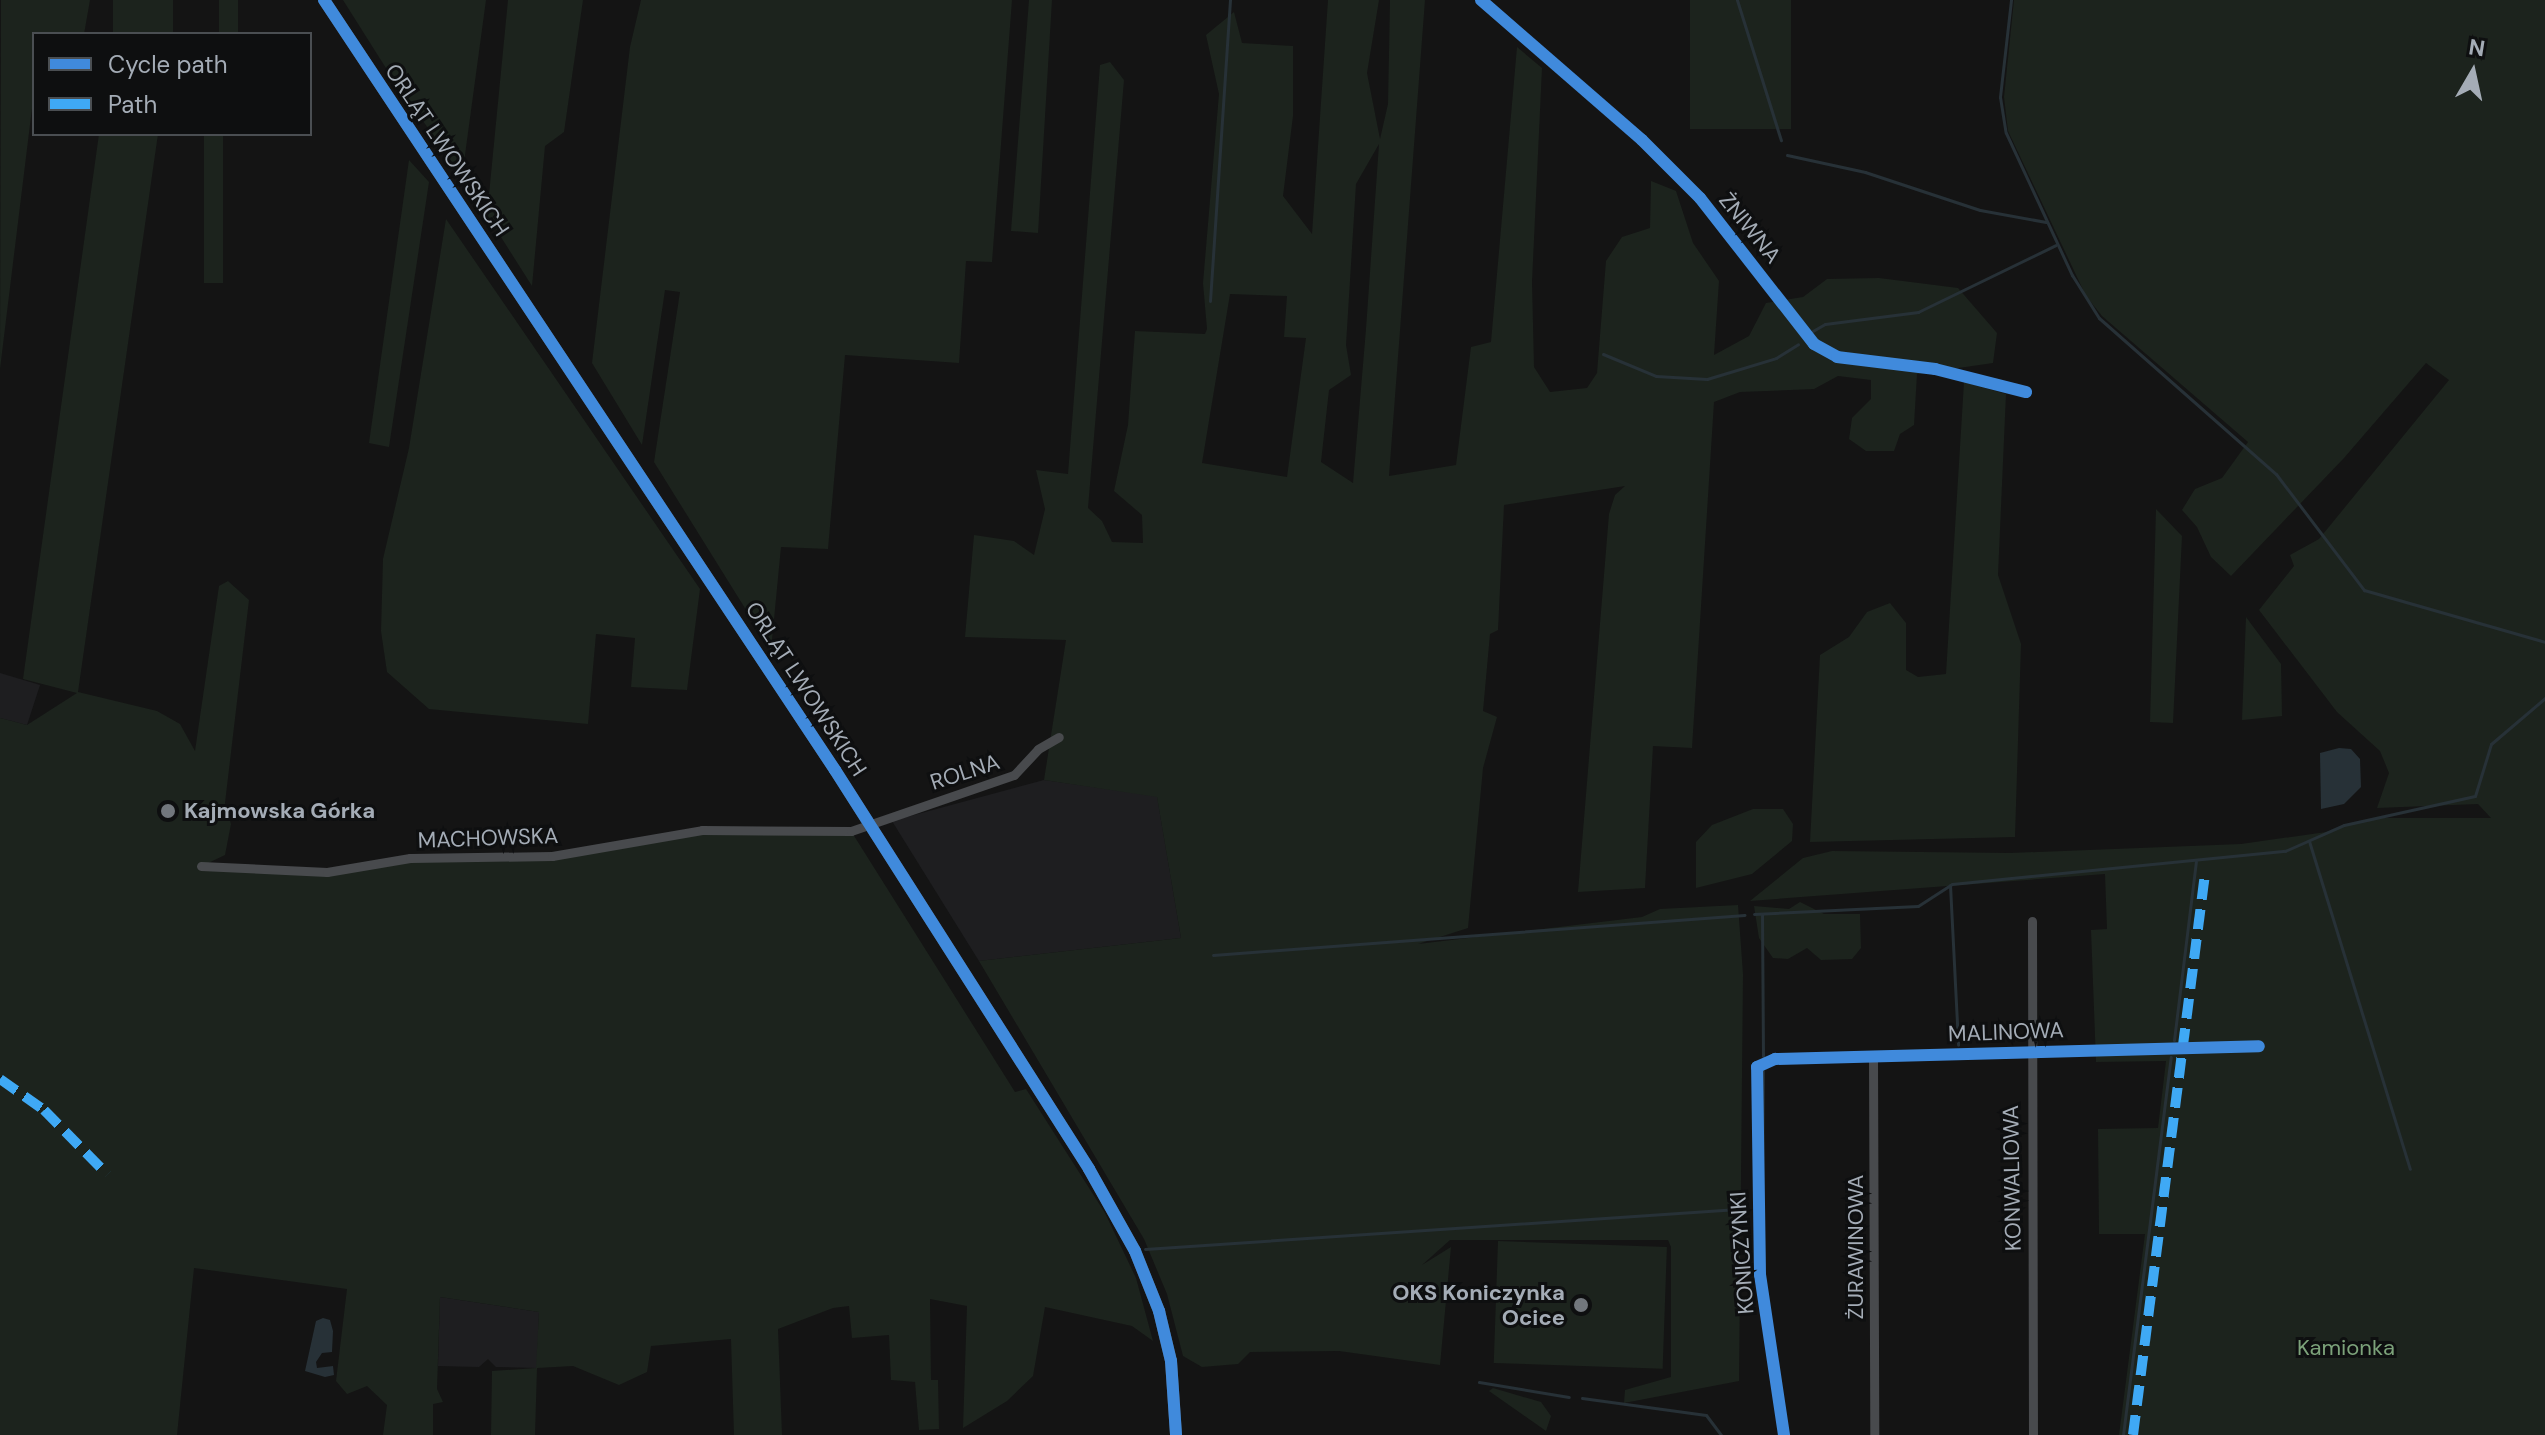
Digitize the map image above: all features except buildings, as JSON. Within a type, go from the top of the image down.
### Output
[{"type":"street","name":"ORLĄT LWOWSKICH","points":[[324,0],[869,823],[1041,1090],[1135,1251],[1167,1339],[1176,1435]]},
{"type":"street","name":"ŻNIWNA","points":[[1481,0],[1642,140],[1700,198],[1814,344],[1837,357],[1935,369],[2026,392]]},
{"type":"street","name":"ROLNA","points":[[869,823],[1014,775],[1038,749],[1059,737]]},
{"type":"street","name":"MACHOWSKA","points":[[201,866],[327,872],[410,858],[552,856],[702,830],[851,831],[869,823]]},
{"type":"street","name":"KONWALIOWA","points":[[2032,921],[2029,1051],[2033,1435]]},
{"type":"street","name":"MALINOWA","points":[[1757,1067],[1775,1059],[2259,1046]]},
{"type":"street","name":"ŻURAWINOWA","points":[[1873,1058],[1874,1435]]},
{"type":"street","name":"KONICZYNKI","points":[[1757,1067],[1760,1275],[1784,1435]]},
{"type":"shaded area","points":[[0,673],[40,685],[27,725],[0,718]]},
{"type":"shaded area","points":[[2339,748],[2351,749],[2360,759],[2361,787],[2344,804],[2321,809],[2320,753]]},
{"type":"shaded area","points":[[1044,780],[1157,796],[1181,938],[979,961],[892,821]]},
{"type":"shaded area","points":[[440,1297],[539,1312],[537,1368],[496,1367],[488,1359],[479,1367],[438,1366]]},
{"type":"shaded area","points":[[323,1318],[330,1320],[333,1331],[332,1352],[322,1353],[316,1362],[317,1368],[333,1366],[334,1375],[325,1377],[305,1371],[316,1321]]},
{"type":"green space","points":[[1,0],[90,0],[84,32],[32,32],[32,108],[0,369]]},
{"type":"green space","points":[[113,0],[173,0],[173,32],[113,32]]},
{"type":"green space","points":[[219,0],[238,0],[238,32],[219,32]]},
{"type":"green space","points":[[343,0],[486,0],[462,177],[384,65]]},
{"type":"green space","points":[[508,0],[583,0],[564,132],[545,146],[532,286],[487,215]]},
{"type":"green space","points":[[641,0],[1012,0],[992,262],[966,261],[959,363],[845,355],[828,549],[781,547],[771,650],[654,462],[680,292],[665,290],[642,445],[592,363],[630,47]]},
{"type":"green space","points":[[1029,0],[1052,0],[1038,233],[1011,231]]},
{"type":"green space","points":[[1328,0],[1379,0],[1367,73],[1380,139],[1388,104],[1390,0],[1425,0],[1389,476],[1456,465],[1471,347],[1491,342],[1517,47],[1542,68],[1532,282],[1534,367],[1550,392],[1587,388],[1597,373],[1606,261],[1622,237],[1650,228],[1651,181],[1676,191],[1693,243],[1719,281],[1714,355],[1749,336],[1766,303],[1803,297],[1827,279],[1879,278],[1958,288],[1997,333],[1993,363],[1917,374],[1914,425],[1900,434],[1894,451],[1866,451],[1849,439],[1852,418],[1871,399],[1871,380],[1838,376],[1814,389],[1740,392],[1714,402],[1692,748],[1653,746],[1645,888],[1578,892],[1609,514],[1615,495],[1625,486],[1504,505],[1498,630],[1490,634],[1483,711],[1497,717],[1483,768],[1468,928],[1418,944],[1642,917],[1660,909],[1738,905],[1743,974],[1739,1381],[1624,1403],[1625,1390],[1671,1377],[1671,1247],[1668,1240],[1450,1240],[1422,1265],[1451,1247],[1440,1365],[1339,1351],[1250,1352],[1238,1364],[1202,1367],[1183,1356],[1167,1294],[1144,1239],[979,961],[1181,938],[1157,797],[1044,780],[1066,640],[965,637],[974,535],[1014,541],[1034,555],[1045,509],[1036,470],[1068,474],[1100,65],[1110,62],[1124,80],[1088,508],[1102,521],[1112,542],[1143,543],[1142,515],[1114,491],[1128,425],[1135,331],[1205,334],[1207,329],[1203,283],[1219,94],[1206,35],[1234,12],[1242,43],[1293,46],[1293,116],[1283,196],[1312,234]],"holes":[[[1379,144],[1366,329],[1353,483],[1321,462],[1329,390],[1351,375],[1346,345],[1356,184]],[[1230,294],[1287,296],[1284,337],[1306,338],[1287,477],[1202,463]]]},
{"type":"green space","points":[[1690,0],[1791,0],[1791,129],[1690,129]]},
{"type":"green space","name":"Kamionka","points":[[2014,0],[2545,0],[2545,1435],[2119,1435],[2145,1234],[2099,1234],[2098,1129],[2158,1128],[2166,1061],[2096,1062],[2091,930],[2107,929],[2105,874],[1750,901],[1803,858],[1832,851],[2010,853],[2241,844],[2326,832],[2373,818],[2491,818],[2478,804],[2377,808],[2389,773],[2380,751],[2337,712],[2259,610],[2294,566],[2290,555],[2319,539],[2449,380],[2426,363],[2344,458],[2231,576],[2211,557],[2197,527],[2182,510],[2195,489],[2222,478],[2248,442],[2102,316],[2086,296],[2008,131],[2004,97]]},
{"type":"green space","points":[[99,136],[158,136],[78,692],[157,711],[180,724],[195,751],[219,586],[228,581],[249,600],[225,803],[231,824],[225,855],[204,865],[294,874],[410,858],[552,856],[702,830],[851,831],[1015,1092],[1026,1089],[1105,1213],[1136,1278],[1153,1341],[1132,1326],[1045,1307],[1033,1376],[1007,1401],[963,1428],[967,1306],[930,1299],[931,1380],[938,1380],[939,1429],[919,1430],[915,1382],[891,1380],[889,1335],[852,1338],[849,1306],[833,1308],[778,1329],[782,1435],[734,1435],[731,1339],[651,1346],[647,1372],[619,1385],[573,1366],[537,1368],[535,1435],[491,1435],[492,1371],[536,1368],[539,1312],[440,1297],[437,1389],[443,1402],[433,1404],[433,1435],[383,1435],[387,1405],[367,1386],[347,1394],[336,1381],[347,1289],[194,1268],[177,1435],[0,1435],[0,1084],[12,1092],[15,1087],[0,1076],[0,718],[27,725],[77,693],[23,679]]},
{"type":"green space","points":[[204,136],[223,136],[223,283],[204,283]]},
{"type":"green space","points":[[409,160],[429,182],[389,447],[369,443]]},
{"type":"green space","points":[[446,219],[700,589],[687,690],[631,687],[635,638],[596,634],[588,724],[429,709],[387,672],[381,631],[383,559],[409,448]]},
{"type":"green space","points":[[1964,382],[2006,394],[1998,575],[2021,644],[2015,837],[1810,842],[1820,655],[1849,637],[1867,612],[1890,603],[1906,623],[1906,670],[1918,677],[1946,674]]},
{"type":"green space","points":[[2156,509],[2182,536],[2173,723],[2150,722]]},
{"type":"green space","points":[[2246,617],[2281,664],[2282,716],[2242,720]]},
{"type":"green space","points":[[1753,809],[1783,809],[1793,824],[1792,841],[1752,874],[1696,888],[1696,842],[1712,825]]},
{"type":"green space","points":[[1800,902],[1824,914],[1860,914],[1861,948],[1852,959],[1821,960],[1807,948],[1788,959],[1773,958],[1759,938],[1754,906],[1789,909]]},
{"type":"green space","name":"OKS Koniczynka Ocice","points":[[1498,1241],[1667,1247],[1663,1369],[1494,1363]]},
{"type":"green space","points":[[1493,1388],[1541,1402],[1551,1416],[1546,1431],[1489,1391]]},
{"type":"waterway","points":[[1210,301],[1230,0]]},
{"type":"waterway","points":[[1737,0],[1781,140]]},
{"type":"waterway","points":[[2011,0],[2000,97],[2006,133],[2072,275],[2099,318],[2276,474],[2364,590],[2545,642]]},
{"type":"waterway","points":[[1787,155],[1865,172],[1980,210],[2046,222]]},
{"type":"waterway","points":[[1811,332],[1825,324],[1918,312],[2056,245]]},
{"type":"waterway","points":[[1603,354],[1656,376],[1707,379],[1776,358],[1798,344]]},
{"type":"waterway","points":[[1754,914],[1918,906],[1952,884],[2285,851],[2344,825],[2475,796],[2491,744],[2545,698]]},
{"type":"waterway","points":[[2309,841],[2410,1169]]},
{"type":"waterway","points":[[2174,1040],[2196,861]]},
{"type":"waterway","points":[[1950,885],[1958,1045]]},
{"type":"waterway","points":[[1762,914],[1763,1056]]},
{"type":"waterway","points":[[1213,955],[1744,915]]},
{"type":"waterway","points":[[2123,1435],[2171,1057]]},
{"type":"waterway","points":[[1762,1199],[1763,1071]]},
{"type":"waterway","points":[[1145,1249],[1738,1209]]},
{"type":"waterway","points":[[1479,1382],[1569,1397]]},
{"type":"waterway","points":[[1582,1398],[1706,1415],[1721,1435]]},
{"type":"marked path","points":[[2133,1435],[2205,874]]},
{"type":"marked path","points":[[0,1079],[44,1110],[107,1174]]},
{"type":"cycle path","points":[[324,0],[835,770],[1089,1169],[1135,1251],[1159,1311],[1171,1361],[1176,1435]]},
{"type":"cycle path","points":[[1481,0],[1642,140],[1700,198],[1814,344],[1837,357],[1935,369],[2026,392]]},
{"type":"cycle path","points":[[1784,1435],[1760,1275],[1757,1067],[1775,1059],[2259,1046]]},
{"type":"place","name":"Kajmowska Górka","points":[[168,811]]},
{"type":"place","name":"OKS Koniczynka Ocice","points":[[1581,1305]]}]
